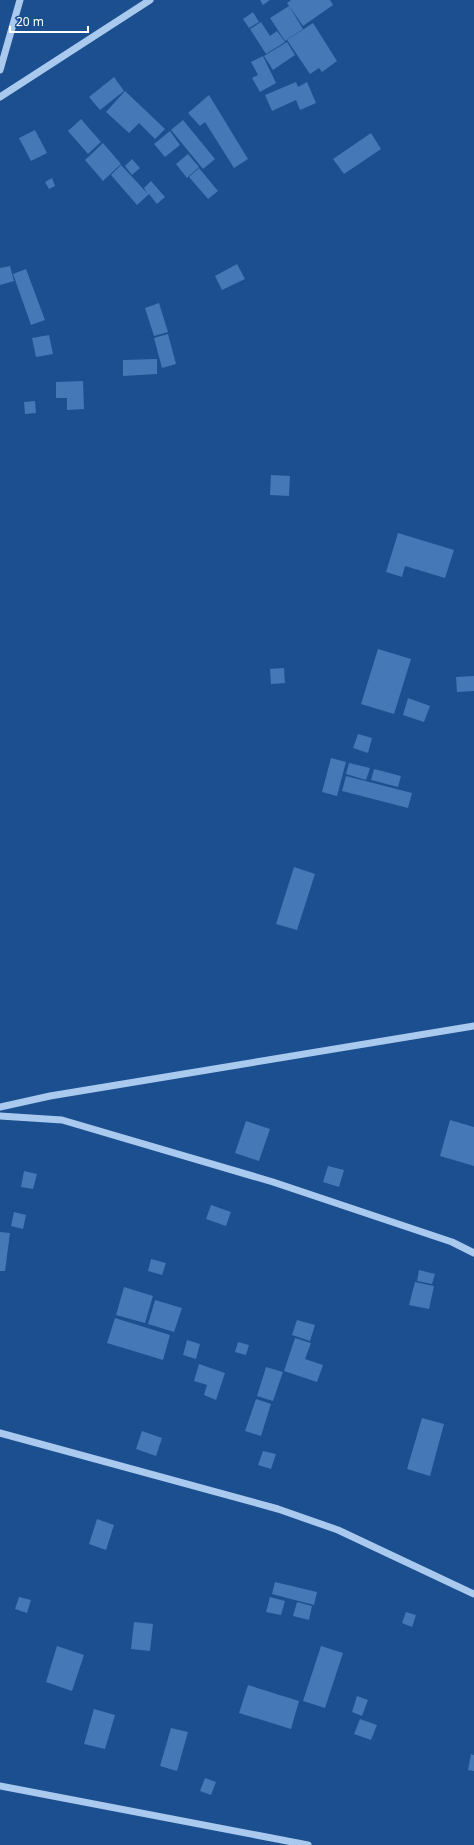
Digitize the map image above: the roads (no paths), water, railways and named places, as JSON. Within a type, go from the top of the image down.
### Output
[{"type":"street","points":[[0,70],[20,0]]},
{"type":"street","points":[[0,97],[150,0]]},
{"type":"street","points":[[0,1107],[50,1096],[474,1026]]},
{"type":"street","points":[[0,1116],[62,1120],[273,1182],[452,1242],[474,1253]]},
{"type":"street","points":[[0,1433],[278,1509],[308,1519],[374,1546],[474,1594]]},
{"type":"street","points":[[0,1786],[308,1845]]}]
